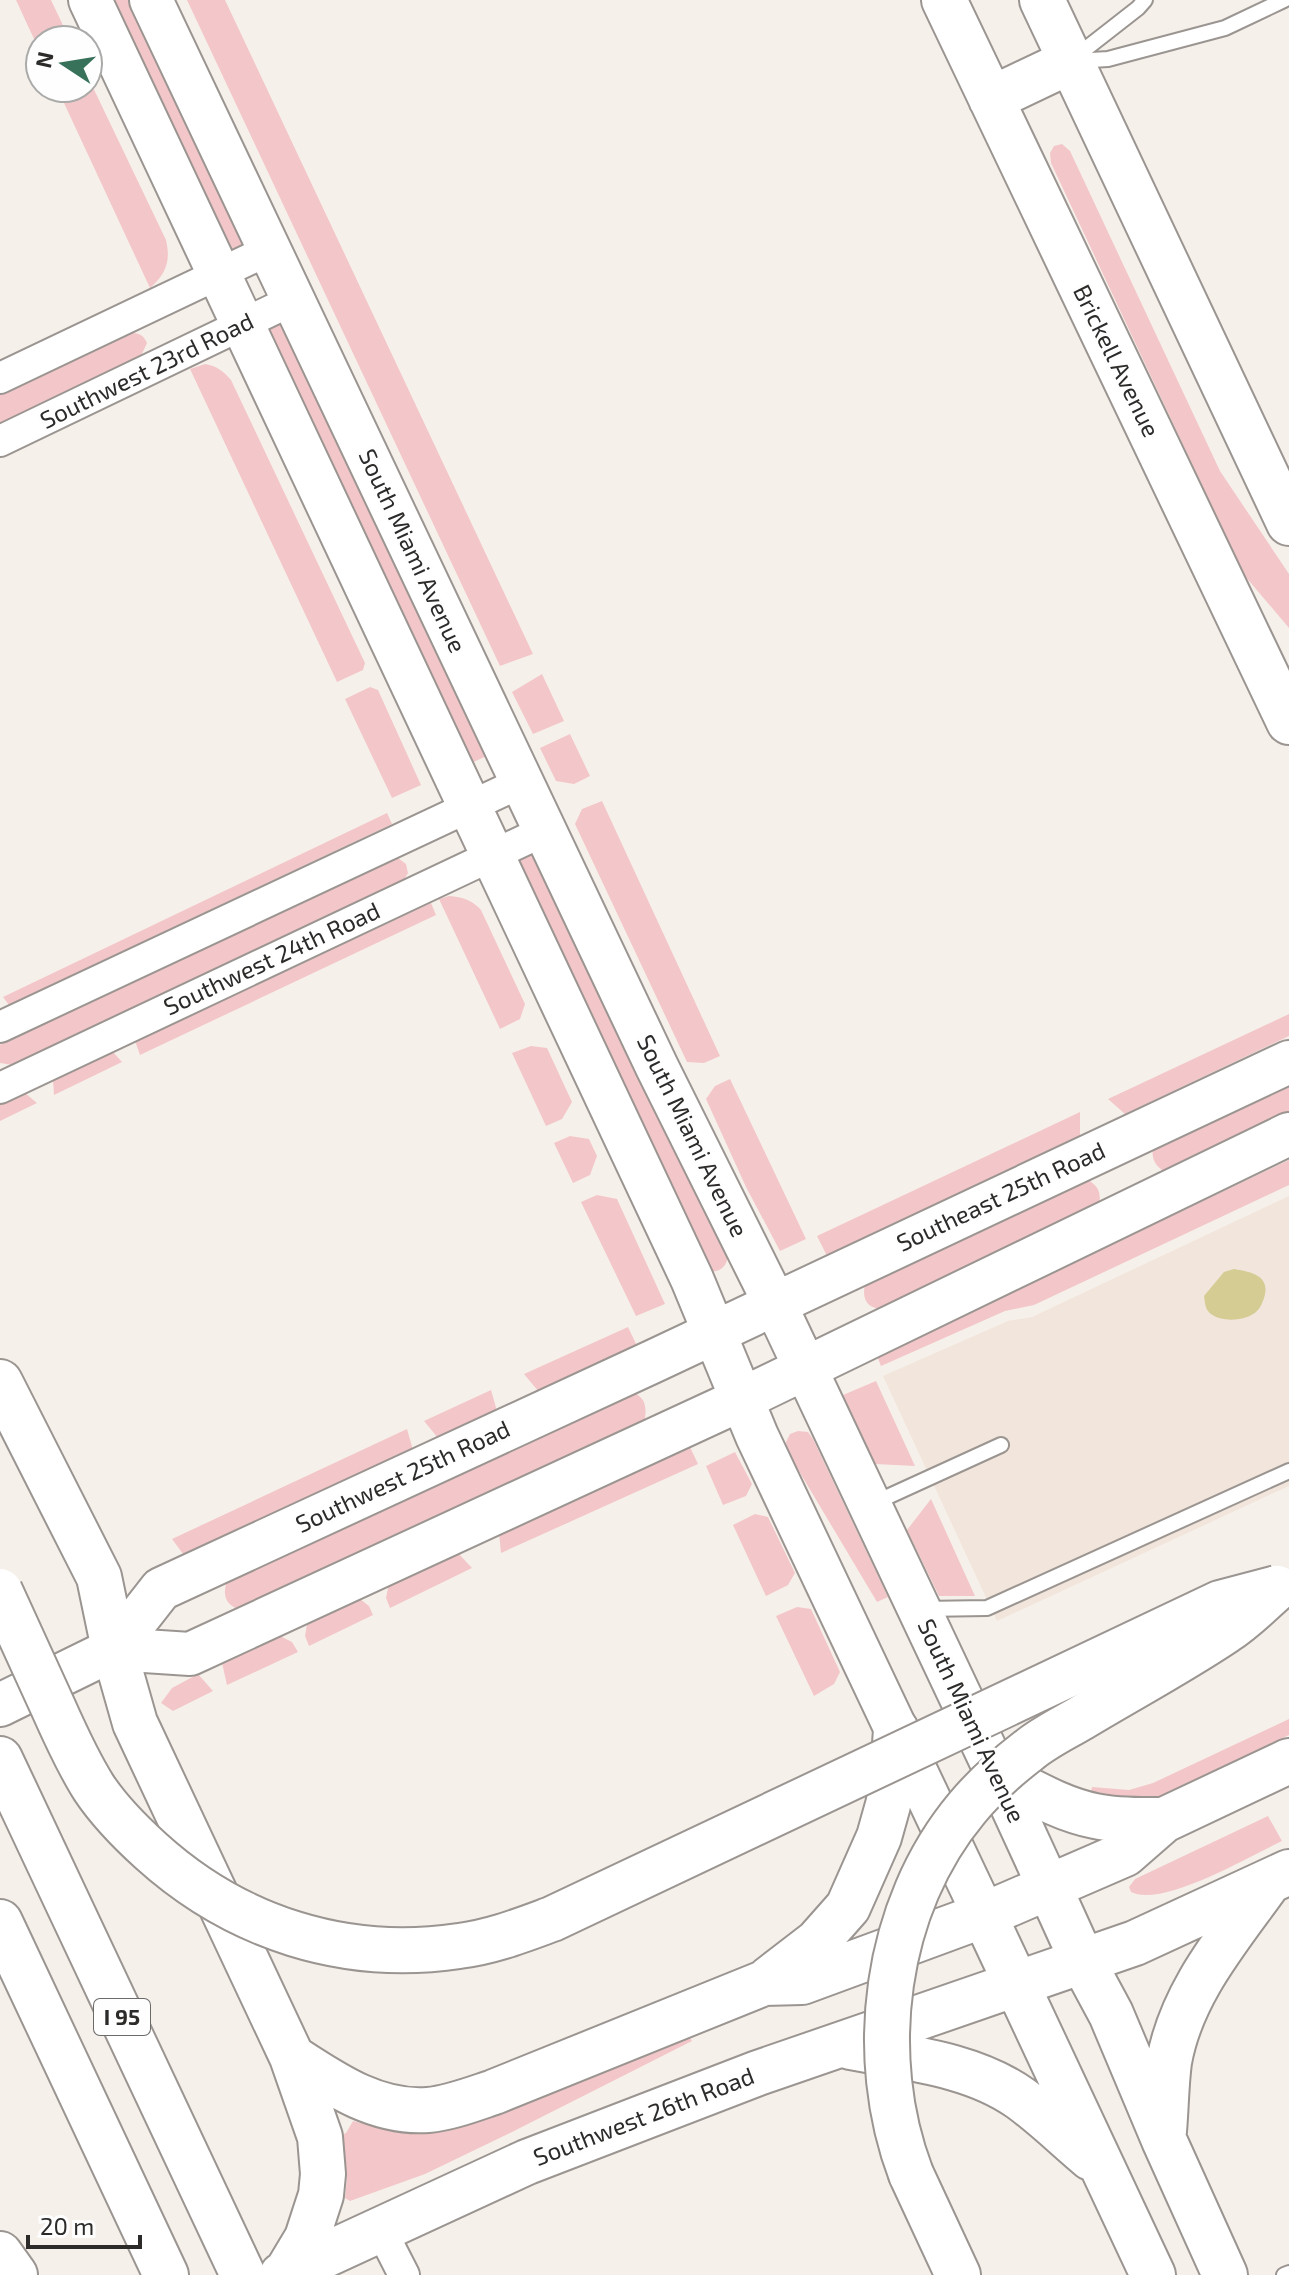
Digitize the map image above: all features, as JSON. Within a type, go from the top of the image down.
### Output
[{"type":"main road","points":[[90,0],[692,1279],[792,1513],[1153,2275]]},
{"type":"main road","name":"South Miami Avenue","points":[[151,0],[544,831],[775,1304],[1083,1962],[1111,2014],[1225,2275]]},
{"type":"main road","name":"Brickell Avenue","points":[[944,0],[1289,722]]},
{"type":"main road","points":[[1042,0],[1289,523]]},
{"type":"main road","points":[[991,99],[1071,61]]},
{"type":"main road","name":"Southeast 25th Road","points":[[714,1332],[1289,1062]]},
{"type":"main road","points":[[742,1399],[1289,1134]]},
{"type":"main road","points":[[1105,1148],[1130,1210]]},
{"type":"main road","name":"Southwest 25th Road","points":[[0,1705],[114,1649],[161,1589],[714,1332]]},
{"type":"main road","points":[[0,1382],[99,1577],[114,1649],[135,1723],[292,2057],[320,2137],[321,2195],[307,2238],[284,2274]]},
{"type":"main road","name":"Southwest 25th Road","points":[[114,1649],[190,1654],[742,1399]]},
{"type":"main road","points":[[0,1591],[67,1738],[93,1787],[131,1833],[207,1895],[254,1920],[314,1939],[404,1951],[461,1946],[552,1919],[1206,1609],[1283,1585]]},
{"type":"main road","points":[[958,2275],[911,2174],[892,2114],[887,2064],[888,2015],[899,1949],[927,1871],[967,1808],[1008,1766],[1032,1748],[1229,1630],[1283,1585]]},
{"type":"main road","points":[[292,2057],[359,2097],[403,2109],[429,2110],[494,2092],[764,1983],[817,1942],[853,1899],[879,1837],[888,1805],[896,1730]]},
{"type":"main road","name":"I 95","points":[[0,1759],[243,2275]]},
{"type":"main road","points":[[764,1983],[802,1982],[984,1915],[1125,1854],[1164,1820],[1289,1761]]},
{"type":"main road","points":[[997,1774],[1052,1802],[1080,1812],[1117,1819],[1164,1820]]},
{"type":"main road","points":[[1164,2140],[1169,2064],[1183,2013],[1211,1962],[1279,1877]]},
{"type":"main road","name":"Southwest 26th Road","points":[[284,2274],[527,2162],[838,2044],[1135,1943],[1279,1877]]},
{"type":"main road","points":[[0,1922],[166,2275]]},
{"type":"main road","points":[[838,2044],[948,2067],[996,2084],[1020,2098],[1102,2167]]},
{"type":"main road","points":[[0,2254],[15,2275]]},
{"type":"street","points":[[0,378],[269,250]]},
{"type":"street","name":"Southwest 23rd Road","points":[[0,441],[293,300]]},
{"type":"street","points":[[0,1027],[522,782]]},
{"type":"street","name":"Southwest 24th Road","points":[[0,1088],[544,831]]},
{"type":"street","points":[[381,2230],[404,2275]]},
{"type":"lane","points":[[1071,61],[1108,59],[1225,28],[1284,0]]},
{"type":"lane","points":[[1071,61],[1141,3]]},
{"type":"lane","points":[[869,1505],[1001,1445]]},
{"type":"lane","points":[[919,1609],[987,1608],[1289,1471]]},
{"type":"shaded area","points":[[16,0],[51,0],[62,24],[27,24]]},
{"type":"shaded area","points":[[103,0],[140,0],[249,254],[229,257]]},
{"type":"shaded area","points":[[187,0],[225,0],[533,654],[500,666]]},
{"type":"shaded area","points":[[64,104],[101,104],[166,240],[166,267],[150,288]]},
{"type":"shaded area","points":[[1062,144],[1070,151],[1220,471],[1289,574],[1289,628],[1244,575],[1051,163],[1050,153],[1054,146]]},
{"type":"shaded area","points":[[288,321],[495,752],[463,767],[265,326]]},
{"type":"shaded area","points":[[129,333],[140,335],[147,343],[140,358],[0,424],[0,394]]},
{"type":"shaded area","points":[[205,364],[220,369],[231,380],[365,663],[363,670],[337,682],[190,369]]},
{"type":"shaded area","points":[[542,674],[564,721],[533,734],[512,692]]},
{"type":"shaded area","points":[[370,687],[378,690],[421,785],[392,798],[345,699]]},
{"type":"shaded area","points":[[570,734],[590,776],[574,784],[556,781],[540,748]]},
{"type":"shaded area","points":[[602,801],[720,1056],[704,1063],[687,1062],[575,824],[582,809]]},
{"type":"shaded area","points":[[387,813],[392,824],[9,1005],[3,997]]},
{"type":"shaded area","points":[[532,849],[728,1251],[726,1263],[719,1270],[710,1272],[513,859]]},
{"type":"shaded area","points":[[398,858],[406,864],[408,873],[401,885],[13,1065],[0,1063],[0,1045],[3,1042],[389,859]]},
{"type":"shaded area","points":[[449,896],[467,900],[481,910],[525,1004],[520,1019],[500,1029],[439,899]]},
{"type":"shaded area","points":[[431,903],[436,915],[140,1055],[135,1041]]},
{"type":"shaded area","points":[[1289,1014],[1289,1036],[1125,1114],[1108,1099]]},
{"type":"shaded area","points":[[531,1046],[547,1048],[572,1102],[562,1119],[546,1126],[512,1053]]},
{"type":"shaded area","points":[[113,1052],[122,1062],[54,1095],[53,1080]]},
{"type":"shaded area","points":[[1289,1075],[1289,1124],[1169,1174],[1157,1165],[1153,1157],[1154,1142]]},
{"type":"shaded area","points":[[730,1079],[806,1239],[780,1251],[746,1187],[706,1099],[715,1086]]},
{"type":"shaded area","points":[[25,1093],[37,1103],[0,1121],[0,1105]]},
{"type":"shaded area","points":[[1080,1112],[1080,1136],[827,1256],[817,1236]]},
{"type":"shaded area","points":[[570,1136],[589,1139],[597,1156],[590,1175],[573,1183],[554,1143]]},
{"type":"shaded area","points":[[1289,1160],[1289,1185],[1034,1305],[1005,1311],[881,1366],[877,1356]]},
{"type":"shaded area","points":[[1088,1180],[1099,1193],[1097,1211],[888,1309],[874,1308],[866,1301],[864,1290],[868,1277]]},
{"type":"shaded area","points":[[597,1195],[617,1199],[665,1304],[636,1316],[581,1202]]},
{"type":"shaded area","points":[[1289,1196],[1289,1486],[997,1621],[883,1376],[1008,1321],[1032,1317]]},
{"type":"shaded area","points":[[1234,1269],[1258,1276],[1265,1285],[1265,1291],[1255,1313],[1232,1320],[1211,1314],[1204,1296],[1224,1272]]},
{"type":"shaded area","points":[[628,1327],[637,1346],[539,1392],[524,1374]]},
{"type":"shaded area","points":[[876,1381],[915,1466],[875,1464],[843,1395]]},
{"type":"shaded area","points":[[491,1390],[497,1411],[438,1438],[424,1421]]},
{"type":"shaded area","points":[[631,1391],[645,1404],[644,1424],[244,1611],[228,1602],[225,1588],[229,1576]]},
{"type":"shaded area","points":[[407,1429],[413,1450],[186,1558],[172,1539]]},
{"type":"shaded area","points":[[808,1432],[813,1439],[888,1597],[877,1602],[787,1451],[786,1442],[790,1434]]},
{"type":"shaded area","points":[[689,1445],[698,1464],[501,1553],[499,1533]]},
{"type":"shaded area","points":[[735,1452],[752,1484],[746,1496],[723,1505],[706,1466]]},
{"type":"shaded area","points":[[931,1499],[975,1596],[939,1596],[907,1530]]},
{"type":"shaded area","points":[[755,1514],[768,1517],[795,1573],[788,1585],[766,1596],[733,1525]]},
{"type":"shaded area","points":[[458,1553],[472,1568],[390,1608],[386,1598],[389,1583]]},
{"type":"shaded area","points":[[360,1599],[369,1606],[373,1615],[309,1646],[305,1636],[307,1624]]},
{"type":"shaded area","points":[[797,1607],[811,1609],[840,1672],[834,1684],[814,1696],[776,1616]]},
{"type":"shaded area","points":[[280,1636],[292,1642],[298,1652],[227,1685],[222,1663]]},
{"type":"shaded area","points":[[198,1674],[213,1691],[173,1711],[161,1703],[172,1688]]},
{"type":"shaded area","points":[[1289,1719],[1289,1735],[1166,1794],[1148,1800],[1089,1801],[1092,1787],[1129,1790],[1153,1783]]},
{"type":"shaded area","points":[[1268,1816],[1282,1841],[1184,1887],[1145,1895],[1131,1892],[1129,1887],[1135,1879]]},
{"type":"shaded area","points":[[688,2035],[692,2041],[425,2174],[350,2201],[345,2198],[346,2167],[339,2136],[346,2133],[353,2121],[394,2132],[416,2132]]}]
